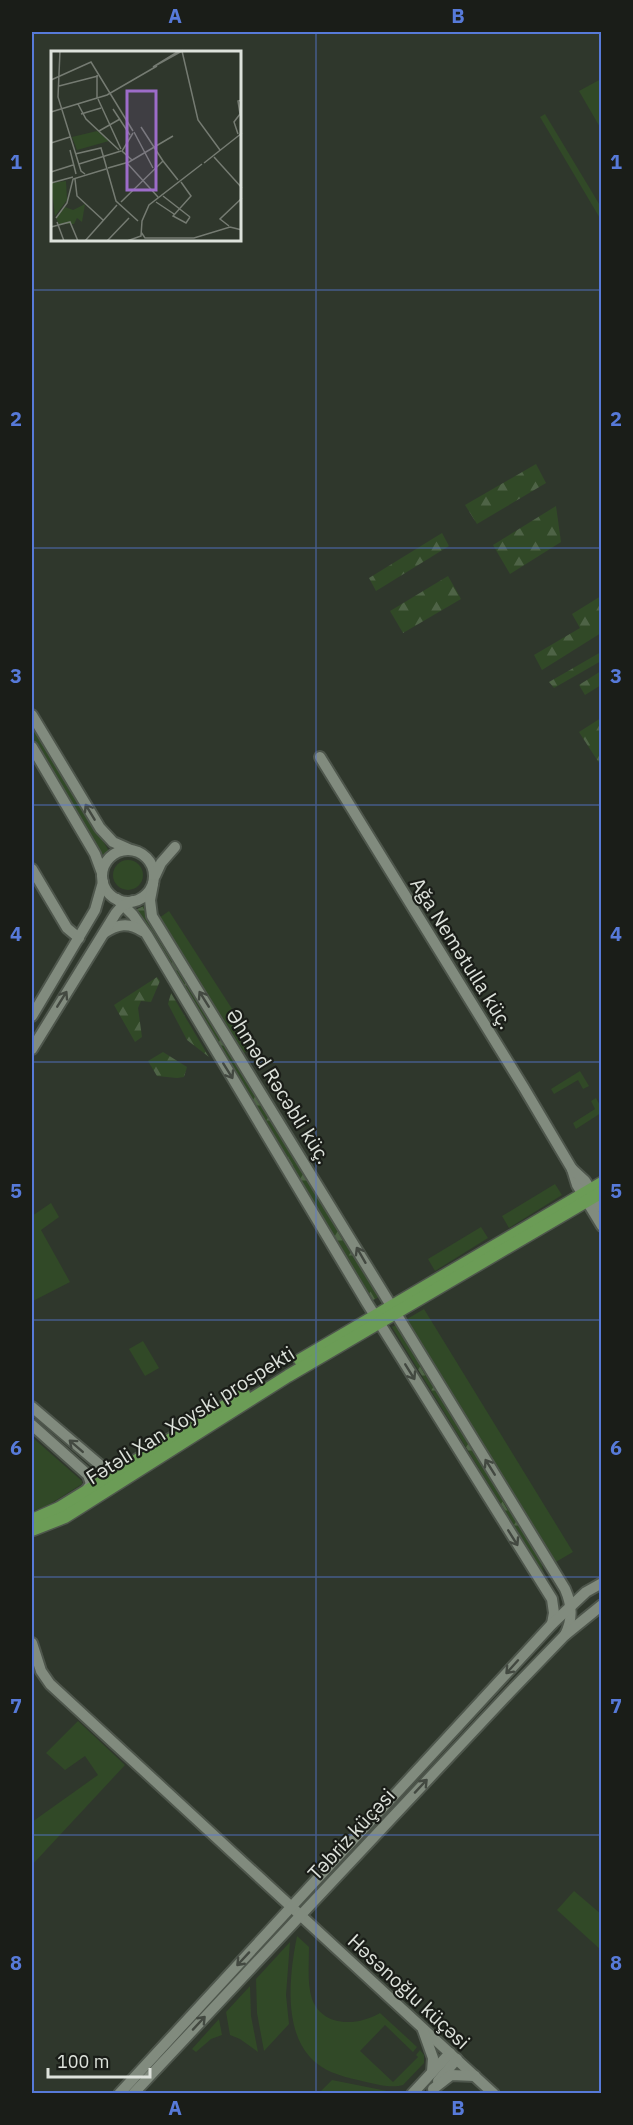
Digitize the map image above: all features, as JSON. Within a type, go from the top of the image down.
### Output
[{"type":"main road","points":[[32,715],[100,828],[113,842],[136,852],[151,863],[154,880]]},
{"type":"main road","points":[[32,747],[95,854],[106,889],[124,902]]},
{"type":"main road","name":"Ağa Nemətulla küç.","points":[[320,757],[572,1169],[585,1181],[591,1197]]},
{"type":"main road","points":[[32,1016],[95,910],[107,861],[118,852],[163,852],[175,847],[161,863],[146,895],[124,902],[116,913],[32,1048]]},
{"type":"main road","points":[[32,869],[67,928],[79,938]]},
{"type":"main road","name":"Əhməd Rəcəbli küç.","points":[[154,880],[150,900],[152,916],[303,1158],[395,1313],[565,1589],[571,1605]]},
{"type":"main road","name":"Əhməd Rəcəbli küç.","points":[[124,902],[147,935],[375,1315],[552,1599]]},
{"type":"main road","points":[[101,935],[112,928],[128,925],[134,926],[147,935]]},
{"type":"main road","points":[[395,1313],[404,1297],[591,1197]]},
{"type":"main road","points":[[375,1315],[395,1313],[591,1197]]},
{"type":"main road","points":[[591,1197],[602,1226]]},
{"type":"main road","name":"Fətəli Xan Xoyski prospekti","points":[[32,1530],[74,1511],[205,1427],[368,1329],[375,1315]]},
{"type":"main road","name":"Fətəli Xan Xoyski prospekti","points":[[32,1520],[59,1508],[375,1315]]},
{"type":"main road","points":[[32,1407],[94,1461],[108,1468],[127,1465]]},
{"type":"main road","points":[[32,1425],[84,1472],[91,1481],[85,1492]]},
{"type":"main road","points":[[84,1472],[94,1461]]},
{"type":"main road","points":[[565,1589],[574,1593],[586,1592],[602,1583]]},
{"type":"main road","name":"Təbriz küçəsi","points":[[119,2094],[552,1623],[586,1592]]},
{"type":"main road","points":[[552,1623],[554,1613],[552,1599],[571,1605],[602,1605]]},
{"type":"main road","points":[[565,1635],[571,1621],[571,1605]]},
{"type":"main road","name":"Təbriz küçəsi","points":[[133,2094],[565,1635],[602,1605]]},
{"type":"main road","points":[[32,1643],[41,1671],[50,1684],[291,1906]]},
{"type":"main road","name":"Həsənoğlu küçəsi","points":[[291,1906],[494,2094]]},
{"type":"main road","points":[[422,2027],[433,2058],[432,2072]]},
{"type":"main road","points":[[412,2094],[432,2072],[453,2056]]},
{"type":"main road","points":[[431,2091],[453,2056]]},
{"type":"main road","points":[[431,2091],[451,2075],[475,2076]]},
{"type":"green space","points":[[601,79],[601,129],[579,91]]},
{"type":"green space","points":[[545,114],[601,207],[601,220],[540,117]]},
{"type":"green space","points":[[536,464],[546,483],[477,524],[465,505]]},
{"type":"green space","points":[[556,506],[561,542],[510,574],[493,545]]},
{"type":"green space","points":[[442,533],[449,546],[376,591],[369,578]]},
{"type":"green space","points":[[448,576],[461,599],[403,633],[390,611]]},
{"type":"green space","points":[[601,596],[601,633],[542,670],[534,655],[580,628],[572,614]]},
{"type":"green space","points":[[601,652],[601,661],[554,688],[549,682]]},
{"type":"green space","points":[[601,671],[601,685],[585,695],[579,685]]},
{"type":"green space","points":[[601,718],[601,766],[579,732]]},
{"type":"green space","points":[[32,722],[109,851],[103,855],[32,736]]},
{"type":"green space","points":[[128,860],[139,864],[143,875],[139,886],[128,890],[117,886],[113,875],[117,864]]},
{"type":"green space","points":[[144,906],[146,916],[379,1297],[373,1300],[135,910]]},
{"type":"green space","points":[[169,911],[256,1046],[242,1054],[159,918]]},
{"type":"green space","points":[[157,977],[160,981],[151,1002],[141,1001],[138,1008],[142,1037],[135,1042],[114,1005]]},
{"type":"green space","points":[[171,993],[209,1057],[187,1040],[168,1004]]},
{"type":"green space","points":[[163,1052],[187,1067],[184,1077],[157,1076],[148,1061]]},
{"type":"green space","points":[[580,1071],[589,1086],[583,1089],[578,1080],[554,1094],[551,1089]]},
{"type":"green space","points":[[596,1098],[601,1107],[601,1113],[576,1129],[573,1123],[595,1109],[591,1101]]},
{"type":"green space","points":[[555,1184],[562,1195],[509,1228],[502,1216]]},
{"type":"green space","points":[[51,1203],[59,1217],[41,1230],[70,1282],[33,1301],[32,1216]]},
{"type":"green space","points":[[481,1227],[488,1238],[435,1271],[428,1259]]},
{"type":"green space","points":[[424,1309],[573,1552],[554,1563],[407,1319]]},
{"type":"green space","points":[[396,1325],[540,1559],[544,1574],[392,1327]]},
{"type":"green space","points":[[143,1341],[159,1368],[145,1376],[129,1349]]},
{"type":"green space","points":[[32,1437],[82,1481],[82,1484],[47,1506],[32,1511]]},
{"type":"green space","points":[[78,1721],[125,1765],[32,1865],[32,1822],[98,1775],[85,1756],[65,1770],[46,1753]]},
{"type":"green space","points":[[574,1891],[601,1914],[601,1950],[557,1910]]},
{"type":"green space","points":[[297,1936],[309,1947],[310,1993],[317,2008],[324,2015],[333,2020],[352,2022],[380,2013],[417,2047],[413,2052],[385,2025],[360,2051],[393,2082],[418,2057],[416,2055],[420,2050],[424,2055],[424,2063],[403,2085],[381,2085],[345,2077],[325,2069],[309,2056],[295,2030],[292,2014],[292,1966]]},
{"type":"green space","points":[[290,1942],[286,1995],[289,2024],[264,2051],[257,2013],[256,1979]]},
{"type":"green space","points":[[250,1986],[251,2016],[258,2052],[230,2035],[226,2012]]},
{"type":"green space","points":[[219,2019],[222,2035],[211,2039],[196,2052],[192,2049]]},
{"type":"green space","points":[[332,2080],[397,2093],[319,2093]]}]
